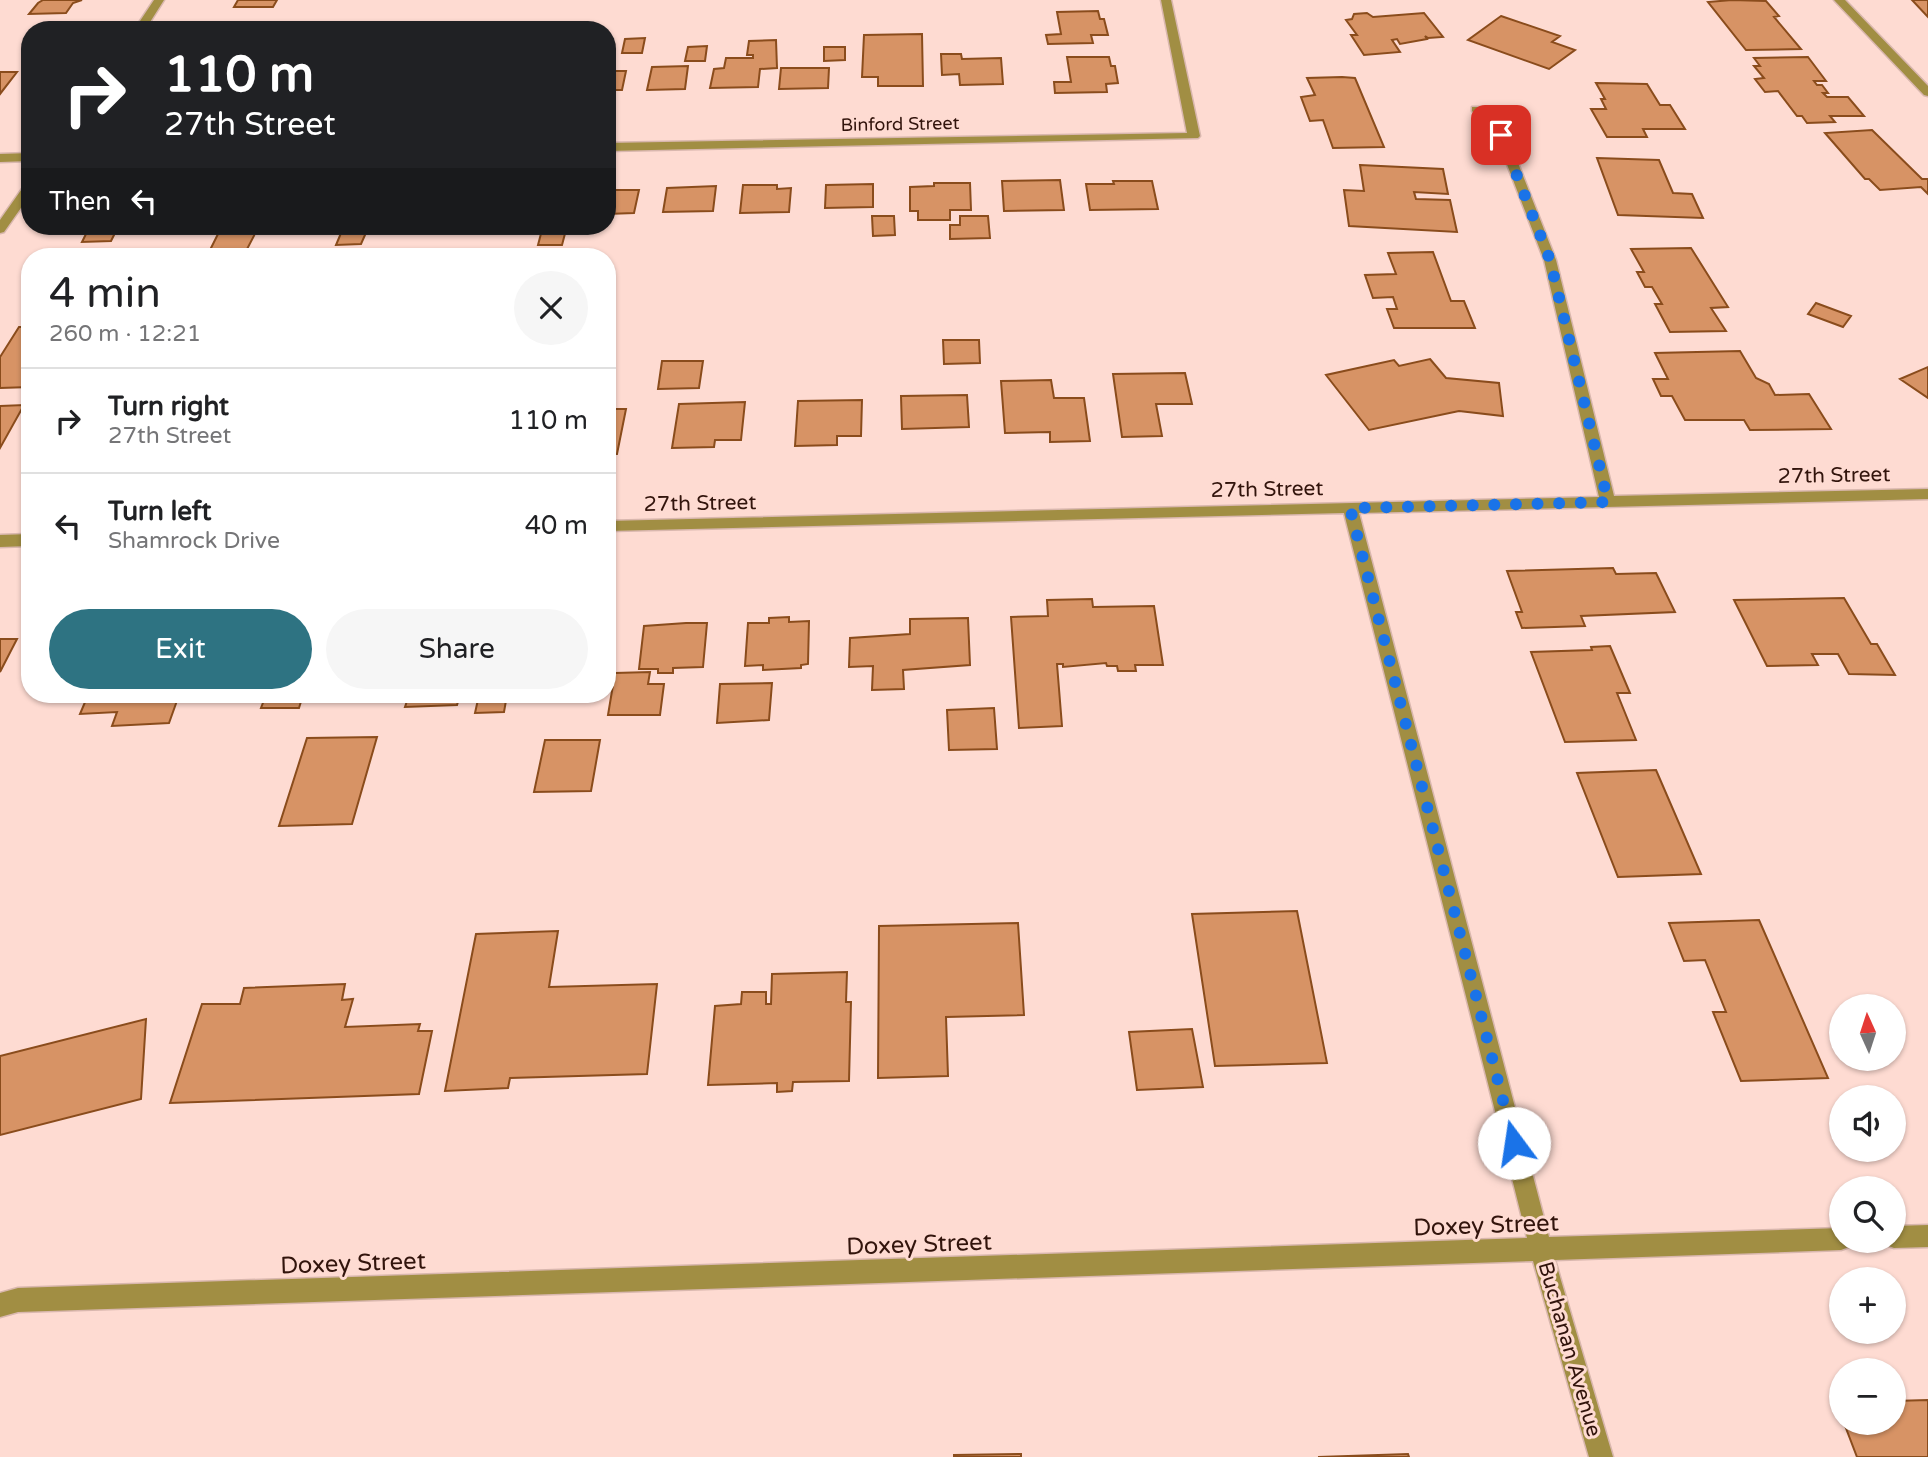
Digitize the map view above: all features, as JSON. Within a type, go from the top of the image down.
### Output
[{"type":"street","points":[[145,21],[159,0]]},
{"type":"street","name":"Binford Street","points":[[616,146],[1194,136],[1166,0]]},
{"type":"street","points":[[1839,0],[1928,93]]},
{"type":"street","points":[[1476,108],[1501,135],[1550,260],[1608,502]]},
{"type":"street","points":[[0,158],[21,157]]},
{"type":"street","points":[[0,229],[21,199]]},
{"type":"street","name":"27th Street","points":[[616,526],[1928,494]]},
{"type":"street","name":"Buchanan Avenue","points":[[1350,508],[1541,1249],[1601,1457]]},
{"type":"street","points":[[0,541],[21,540]]},
{"type":"street","points":[[1906,1237],[1928,1236]]},
{"type":"street","name":"Doxey Street","points":[[0,1305],[32,1300],[1829,1239]]},
{"type":"building","points":[[43,0],[82,0],[73,3],[66,13],[29,14]]},
{"type":"building","points":[[238,0],[277,0],[273,7],[234,7]]},
{"type":"building","points":[[1912,0],[1928,0],[1928,17]]},
{"type":"building","points":[[1766,1],[1779,16],[1774,17],[1801,49],[1746,50],[1708,2]]},
{"type":"building","points":[[1098,11],[1100,19],[1104,19],[1108,35],[1091,35],[1093,43],[1048,44],[1046,35],[1061,34],[1057,12]]},
{"type":"building","points":[[1367,13],[1373,17],[1424,13],[1443,37],[1425,36],[1427,39],[1400,44],[1397,39],[1392,40],[1400,52],[1364,55],[1351,35],[1357,35],[1346,20],[1352,19],[1354,14]]},
{"type":"building","points":[[1501,16],[1560,36],[1552,42],[1575,50],[1549,69],[1468,40]]},
{"type":"building","points":[[922,34],[923,86],[878,86],[878,77],[862,77],[864,35]]},
{"type":"building","points":[[645,38],[642,53],[622,53],[625,39]]},
{"type":"building","points":[[776,40],[777,68],[760,69],[758,87],[710,88],[714,69],[724,68],[726,58],[753,58],[753,55],[747,55],[749,41]]},
{"type":"building","points":[[707,46],[705,61],[685,61],[688,47]]},
{"type":"building","points":[[824,47],[845,47],[845,60],[824,61]]},
{"type":"building","points":[[941,54],[961,54],[962,59],[1001,58],[1003,84],[960,85],[959,74],[942,75]]},
{"type":"building","points":[[1067,57],[1109,57],[1111,66],[1115,66],[1118,83],[1106,84],[1107,92],[1055,93],[1054,82],[1071,82]]},
{"type":"building","points":[[1808,57],[1826,81],[1814,81],[1817,85],[1822,85],[1828,93],[1823,93],[1827,97],[1848,97],[1864,116],[1830,116],[1835,122],[1807,123],[1802,116],[1797,116],[1778,91],[1765,92],[1755,79],[1764,78],[1754,66],[1760,66],[1754,58]]},
{"type":"building","points":[[688,66],[685,89],[647,90],[652,67]]},
{"type":"building","points":[[781,68],[829,68],[828,88],[779,89]]},
{"type":"building","points":[[616,71],[626,71],[622,90],[616,90]]},
{"type":"building","points":[[0,72],[17,72],[0,94]]},
{"type":"building","points":[[1307,78],[1355,78],[1384,147],[1333,148],[1323,120],[1310,121],[1301,97],[1315,95]]},
{"type":"building","points":[[1596,83],[1647,84],[1660,105],[1670,105],[1685,129],[1643,129],[1647,137],[1607,137],[1591,109],[1606,109],[1601,99],[1605,99]]},
{"type":"building","points":[[1872,130],[1922,179],[1928,179],[1928,194],[1921,187],[1880,190],[1869,179],[1865,179],[1825,133]]},
{"type":"building","points":[[1597,158],[1659,160],[1673,193],[1692,194],[1703,218],[1618,215]]},
{"type":"building","points":[[1360,165],[1443,169],[1448,194],[1414,192],[1416,199],[1450,200],[1457,232],[1349,226],[1344,190],[1364,191]]},
{"type":"building","points":[[1060,180],[1064,210],[1004,211],[1002,181]]},
{"type":"building","points":[[1113,181],[1152,181],[1158,209],[1090,210],[1086,184],[1114,184]]},
{"type":"building","points":[[934,183],[970,183],[971,210],[950,210],[950,220],[918,220],[918,211],[910,211],[910,187],[934,186]]},
{"type":"building","points":[[873,184],[873,207],[825,208],[826,185]]},
{"type":"building","points":[[743,185],[777,185],[777,189],[791,188],[789,212],[740,213]]},
{"type":"building","points":[[716,186],[713,211],[663,212],[667,188]]},
{"type":"building","points":[[616,190],[639,190],[634,213],[616,214]]},
{"type":"building","points":[[872,216],[894,216],[895,235],[873,236]]},
{"type":"building","points":[[960,216],[988,216],[990,238],[950,239],[950,225],[960,225]]},
{"type":"building","points":[[86,235],[114,235],[111,241],[82,242]]},
{"type":"building","points":[[218,235],[254,235],[248,248],[211,248]]},
{"type":"building","points":[[340,235],[365,235],[361,244],[336,245]]},
{"type":"building","points":[[541,235],[565,235],[562,245],[538,245]]},
{"type":"building","points":[[1691,248],[1728,307],[1711,308],[1726,331],[1670,332],[1655,304],[1662,304],[1652,287],[1645,287],[1637,272],[1644,272],[1631,249]]},
{"type":"building","points":[[1433,252],[1451,301],[1464,301],[1475,328],[1394,328],[1387,309],[1397,309],[1393,297],[1373,298],[1365,275],[1396,274],[1388,253]]},
{"type":"building","points":[[1816,303],[1851,316],[1843,327],[1808,314]]},
{"type":"building","points":[[21,327],[21,387],[0,388],[0,357]]},
{"type":"building","points":[[943,340],[979,340],[980,363],[944,364]]},
{"type":"building","points":[[1740,351],[1756,378],[1769,384],[1775,395],[1809,394],[1831,429],[1750,430],[1744,420],[1685,420],[1672,396],[1661,396],[1653,379],[1668,379],[1655,353]]},
{"type":"building","points":[[1430,359],[1446,378],[1499,383],[1503,416],[1459,411],[1369,430],[1326,375],[1394,360],[1399,366]]},
{"type":"building","points":[[662,361],[703,361],[699,388],[658,389]]},
{"type":"building","points":[[1928,367],[1928,398],[1900,379]]},
{"type":"building","points":[[1185,373],[1192,404],[1156,404],[1162,436],[1122,437],[1113,374]]},
{"type":"building","points":[[1051,380],[1054,398],[1084,398],[1090,441],[1050,442],[1050,432],[1005,433],[1001,381]]},
{"type":"building","points":[[967,395],[969,427],[902,429],[901,396]]},
{"type":"building","points":[[862,400],[861,436],[837,436],[837,445],[795,446],[798,401]]},
{"type":"building","points":[[745,402],[741,440],[715,440],[714,447],[672,448],[679,404]]},
{"type":"building","points":[[21,405],[21,410],[0,448],[0,406]]},
{"type":"building","points":[[616,409],[626,409],[617,454]]},
{"type":"building","points":[[1613,568],[1616,574],[1656,573],[1675,612],[1581,616],[1585,626],[1522,628],[1516,612],[1522,612],[1507,571]]},
{"type":"building","points":[[1844,598],[1871,644],[1877,644],[1895,675],[1849,674],[1838,654],[1812,654],[1818,665],[1767,666],[1734,600]]},
{"type":"building","points":[[1092,599],[1093,607],[1154,606],[1163,665],[1135,665],[1136,671],[1118,671],[1117,666],[1107,666],[1106,663],[1063,667],[1063,664],[1057,664],[1062,726],[1019,728],[1011,617],[1048,616],[1047,600]]},
{"type":"building","points":[[789,617],[789,622],[809,621],[808,664],[801,665],[801,668],[763,670],[763,665],[745,666],[748,623],[769,623],[769,618]]},
{"type":"building","points":[[968,618],[970,665],[903,670],[904,689],[872,690],[873,666],[849,667],[850,638],[910,634],[910,619]]},
{"type":"building","points":[[707,623],[703,667],[673,668],[673,673],[658,673],[658,669],[639,669],[644,626]]},
{"type":"building","points":[[0,639],[17,639],[0,672]]},
{"type":"building","points":[[1610,646],[1630,693],[1617,693],[1636,740],[1565,742],[1531,652],[1592,650],[1591,647]]},
{"type":"building","points":[[650,672],[648,684],[664,684],[660,715],[608,715],[610,703],[616,703],[616,673]]},
{"type":"building","points":[[772,683],[769,720],[717,723],[720,684]]},
{"type":"building","points":[[85,703],[176,703],[169,723],[112,726],[117,712],[80,714]]},
{"type":"building","points":[[263,703],[301,703],[299,708],[261,708]]},
{"type":"building","points":[[406,703],[458,703],[457,705],[405,707]]},
{"type":"building","points":[[477,703],[506,703],[504,712],[475,713]]},
{"type":"building","points":[[994,708],[997,749],[949,750],[947,710]]},
{"type":"building","points":[[377,737],[352,824],[279,826],[307,738]]},
{"type":"building","points":[[545,740],[600,740],[591,791],[534,792]]},
{"type":"building","points":[[1656,770],[1701,874],[1618,877],[1577,773]]},
{"type":"building","points":[[1297,911],[1327,1063],[1215,1066],[1192,914]]},
{"type":"building","points":[[1759,920],[1828,1078],[1741,1081],[1713,1012],[1726,1012],[1705,960],[1684,961],[1669,923]]},
{"type":"building","points":[[1018,923],[1024,1015],[946,1017],[948,1076],[878,1078],[879,926]]},
{"type":"building","points":[[558,931],[549,987],[657,984],[647,1074],[510,1078],[508,1088],[445,1091],[476,934]]},
{"type":"building","points":[[847,972],[846,1002],[851,1002],[849,1081],[793,1082],[792,1091],[777,1092],[777,1083],[708,1085],[715,1006],[741,1004],[742,992],[766,992],[766,1004],[771,1004],[772,974]]},
{"type":"building","points":[[345,984],[342,1000],[353,999],[345,1027],[420,1024],[418,1031],[432,1031],[419,1094],[170,1103],[202,1004],[240,1004],[244,988]]},
{"type":"building","points":[[146,1019],[141,1099],[0,1135],[0,1056]]},
{"type":"building","points":[[1192,1029],[1203,1087],[1137,1090],[1129,1032]]},
{"type":"building","points":[[1928,1400],[1928,1457],[1857,1457],[1849,1435],[1906,1435],[1906,1401]]},
{"type":"building","points":[[1021,1454],[1021,1457],[954,1457],[954,1455]]},
{"type":"building","points":[[1408,1454],[1409,1457],[1318,1457]]},
{"type":"route","points":[[1501,135],[1550,260],[1608,502],[1350,508],[1514,1143]]}]
